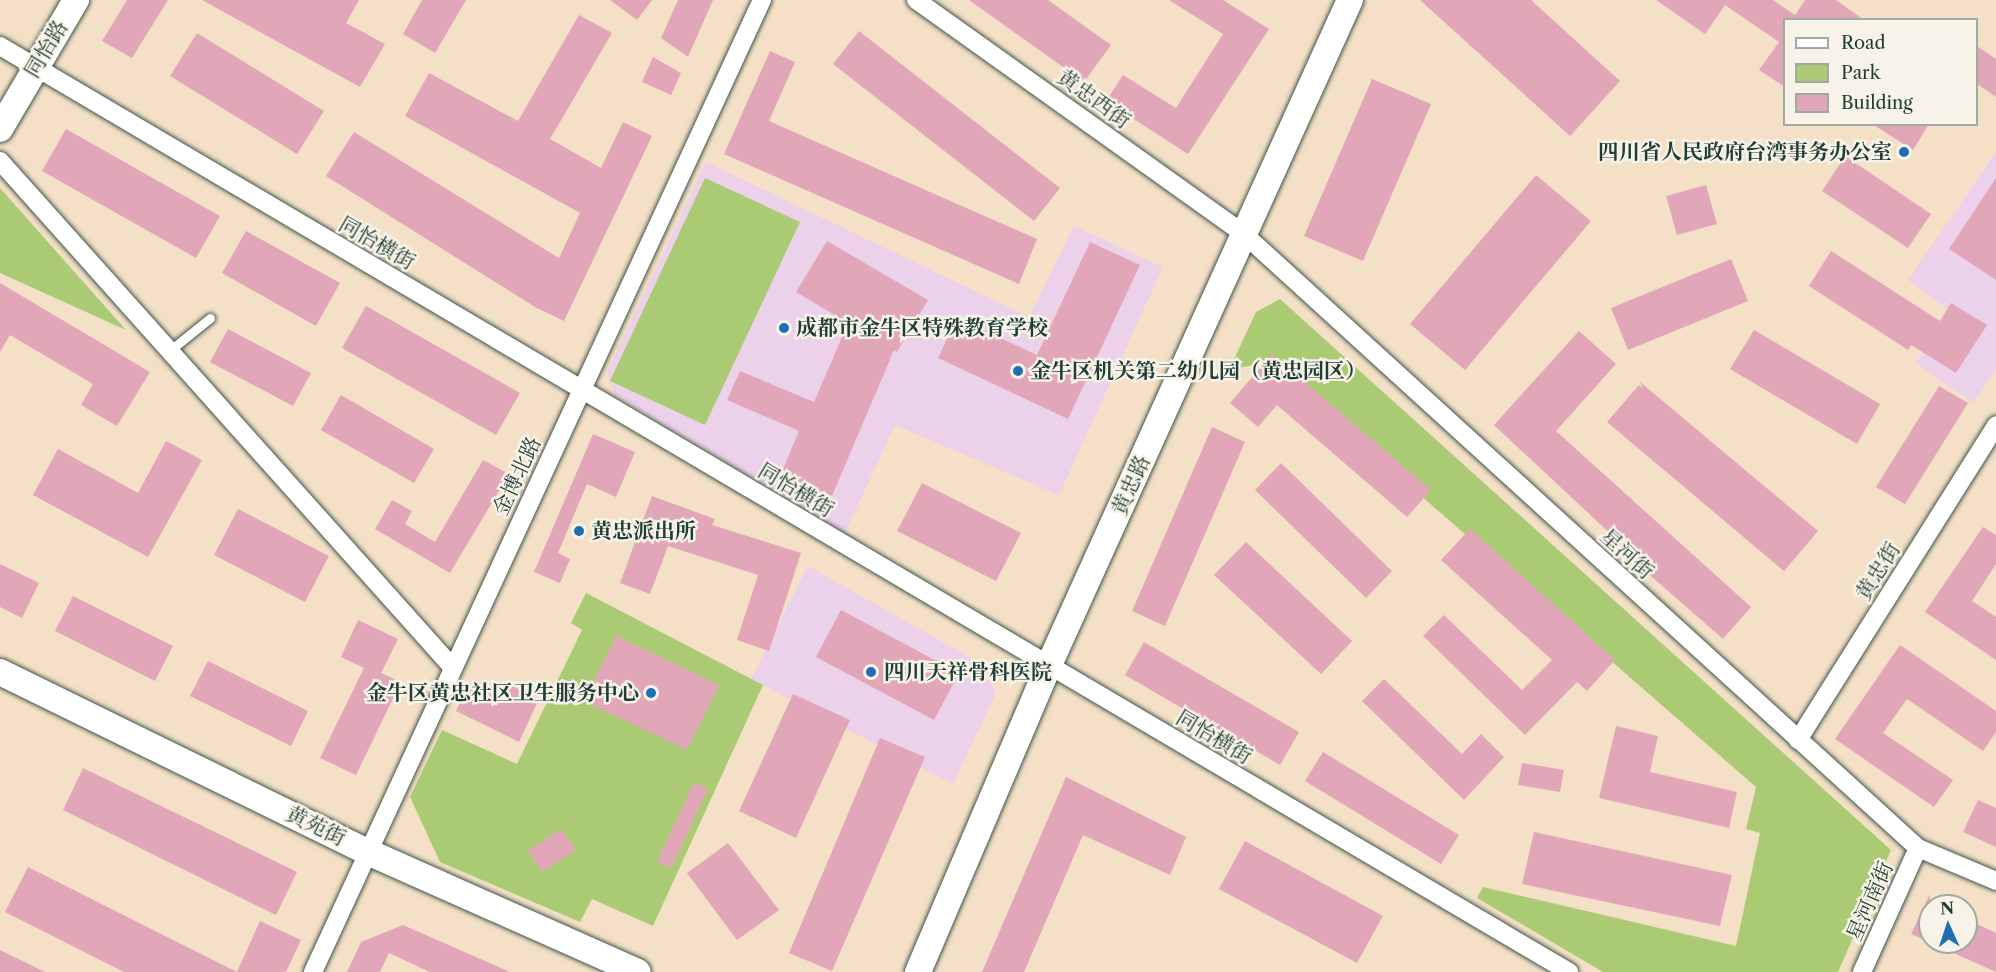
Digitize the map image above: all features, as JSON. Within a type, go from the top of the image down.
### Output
[{"type":"street","name":"同怡路","points":[[0,129],[34,67],[76,0]]},
{"type":"street","name":"金博北路","points":[[313,972],[762,0]]},
{"type":"street","name":"黄忠西街","points":[[916,0],[1245,235]]},
{"type":"street","name":"黄忠路","points":[[918,972],[1049,665],[1350,0]]},
{"type":"street","name":"同怡横街","points":[[0,46],[1569,972]]},
{"type":"street","points":[[0,161],[168,352],[453,668]]},
{"type":"street","name":"星河街","points":[[1245,235],[1918,848],[1996,881]]},
{"type":"street","name":"黄忠街","points":[[1798,740],[1996,425]]},
{"type":"street","name":"黄苑街","points":[[0,672],[368,852],[637,972]]},
{"type":"street","name":"星河南街","points":[[1862,972],[1918,848]]},
{"type":"lane","points":[[168,352],[210,318]]},
{"type":"shaded area","points":[[1996,152],[1996,369],[1974,403],[1915,363],[1954,314],[1908,280]]},
{"type":"shaded area","name":"成都市金牛区特殊教育学校","points":[[706,162],[1029,317],[1074,226],[1163,267],[1059,495],[895,425],[845,533],[615,395],[607,373]]},
{"type":"shaded area","name":"四川天祥骨科医院","points":[[808,566],[985,666],[996,693],[953,784],[751,679]]},
{"type":"green space","points":[[705,178],[800,222],[705,425],[610,381]]},
{"type":"green space","points":[[0,188],[126,330],[0,273]]},
{"type":"green space","points":[[1280,299],[1891,850],[1838,972],[1603,972],[1477,898],[1483,887],[1736,946],[1760,833],[1746,829],[1756,787],[1267,362],[1229,370],[1256,312]]},
{"type":"green space","points":[[586,593],[763,685],[653,926],[592,899],[580,922],[440,862],[410,797],[442,730],[517,764],[582,630],[571,623]]},
{"type":"building","points":[[127,0],[168,0],[132,58],[102,41]]},
{"type":"building","points":[[202,0],[359,0],[346,23],[385,44],[360,87]]},
{"type":"building","points":[[422,0],[466,0],[435,53],[403,34]]},
{"type":"building","points":[[610,0],[652,0],[637,20]]},
{"type":"building","points":[[678,0],[713,0],[688,57],[661,38]]},
{"type":"building","points":[[969,0],[1048,0],[1111,45],[1084,82]]},
{"type":"building","points":[[1169,0],[1223,0],[1269,29],[1188,154],[1106,101],[1123,75],[1176,108],[1223,34]]},
{"type":"building","points":[[1420,0],[1531,0],[1620,81],[1570,136]]},
{"type":"building","points":[[1656,0],[1773,0],[1795,15],[1805,0],[1836,0],[1861,18],[1783,18],[1783,86],[1759,70],[1779,42],[1725,5],[1705,34]]},
{"type":"building","points":[[579,15],[612,33],[550,139],[601,168],[623,122],[652,136],[564,321],[535,307],[326,176],[354,132],[559,258],[580,213],[405,116],[429,73],[518,121]]},
{"type":"building","points":[[859,31],[1060,188],[1034,221],[833,64]]},
{"type":"building","points":[[197,33],[324,111],[297,154],[170,76]]},
{"type":"building","points":[[1978,47],[1996,59],[1996,97],[1978,85]]},
{"type":"building","points":[[770,51],[795,62],[769,121],[1037,239],[1019,284],[724,154]]},
{"type":"building","points":[[653,57],[681,73],[671,95],[642,82]]},
{"type":"building","points":[[1372,79],[1431,104],[1363,261],[1304,236]]},
{"type":"building","points":[[1875,126],[1928,126],[1913,150]]},
{"type":"building","points":[[66,129],[220,216],[196,258],[42,171]]},
{"type":"building","points":[[1845,156],[1931,214],[1908,248],[1822,191]]},
{"type":"building","points":[[1536,175],[1591,221],[1465,370],[1410,324]]},
{"type":"building","points":[[1996,178],[1996,280],[1949,249]]},
{"type":"building","points":[[1706,185],[1717,224],[1677,235],[1666,196]]},
{"type":"building","points":[[246,231],[340,283],[316,326],[222,273]]},
{"type":"building","points":[[827,241],[928,300],[897,352],[894,350],[832,496],[781,474],[799,431],[727,400],[740,371],[814,402],[848,323],[796,292]]},
{"type":"building","points":[[1090,242],[1140,265],[1068,419],[938,358],[957,318],[1037,355]]},
{"type":"building","points":[[1831,251],[1940,321],[1951,303],[1987,325],[1956,373],[1911,345],[1908,350],[1809,286]]},
{"type":"building","points":[[1731,259],[1748,301],[1628,350],[1611,308]]},
{"type":"building","points":[[0,283],[150,372],[117,426],[81,405],[93,384],[10,335],[0,352]]},
{"type":"building","points":[[366,306],[520,393],[496,435],[342,348]]},
{"type":"building","points":[[228,329],[311,373],[293,406],[210,362]]},
{"type":"building","points":[[1754,330],[1880,404],[1857,444],[1730,369]]},
{"type":"building","points":[[1579,331],[1616,364],[1556,431],[1751,607],[1723,639],[1628,556],[1631,553],[1494,425]]},
{"type":"building","points":[[1272,354],[1431,490],[1407,517],[1277,405],[1258,427],[1230,403]]},
{"type":"building","points":[[1640,382],[1818,531],[1784,571],[1607,422],[1639,385],[1643,389]]},
{"type":"building","points":[[1939,386],[1968,403],[1905,504],[1876,487]]},
{"type":"building","points":[[341,395],[434,449],[414,483],[321,430]]},
{"type":"building","points":[[1212,427],[1245,442],[1165,626],[1132,611]]},
{"type":"building","points":[[593,434],[635,452],[616,497],[587,484],[558,553],[570,559],[560,583],[534,572]]},
{"type":"building","points":[[166,441],[202,460],[148,557],[33,495],[58,449],[138,493]]},
{"type":"building","points":[[483,460],[509,474],[450,573],[375,529],[392,500],[412,511],[405,524],[435,542]]},
{"type":"building","points":[[1281,463],[1392,571],[1366,598],[1255,490]]},
{"type":"building","points":[[922,483],[1021,533],[996,581],[897,531]]},
{"type":"building","points":[[652,496],[715,519],[712,525],[801,553],[769,651],[737,640],[758,575],[668,546],[650,594],[620,583]]},
{"type":"building","points":[[238,509],[329,556],[305,602],[214,555]]},
{"type":"building","points":[[1983,527],[1996,535],[1996,564],[1972,601],[1996,617],[1996,660],[1925,612]]},
{"type":"building","points":[[1470,529],[1615,660],[1587,691],[1577,682],[1525,735],[1423,636],[1444,615],[1522,690],[1552,660],[1441,560]]},
{"type":"building","points":[[1246,542],[1352,641],[1321,674],[1214,575]]},
{"type":"building","points":[[0,564],[39,583],[22,618],[0,607]]},
{"type":"building","points":[[73,596],[173,646],[155,681],[55,631]]},
{"type":"building","points":[[841,610],[959,673],[934,720],[816,657]]},
{"type":"building","points":[[358,620],[398,639],[381,673],[401,682],[356,775],[320,758],[364,668],[341,657]]},
{"type":"building","name":"金牛区黄忠社区卫生服务中心","points":[[616,636],[719,685],[687,750],[584,701]]},
{"type":"building","points":[[1144,642],[1299,732],[1280,765],[1125,675]]},
{"type":"building","points":[[1900,645],[1996,711],[1996,732],[1983,751],[1907,699],[1883,733],[1953,780],[1934,807],[1835,739]]},
{"type":"building","points":[[208,661],[308,711],[291,746],[190,696]]},
{"type":"building","points":[[1384,679],[1462,754],[1481,734],[1504,757],[1464,800],[1362,701]]},
{"type":"building","points":[[504,682],[539,699],[519,742],[456,711],[469,683],[497,697]]},
{"type":"building","points":[[793,694],[850,720],[796,838],[739,811]]},
{"type":"building","points":[[1616,726],[1658,736],[1650,772],[1737,792],[1729,828],[1599,798]]},
{"type":"building","points":[[880,738],[925,757],[832,971],[789,953]]},
{"type":"building","points":[[1323,752],[1459,835],[1441,864],[1305,781]]},
{"type":"building","points":[[1522,763],[1564,770],[1560,792],[1518,785]]},
{"type":"building","points":[[83,768],[297,872],[276,915],[63,810]]},
{"type":"building","points":[[1066,777],[1186,837],[1170,875],[1083,835],[1024,972],[982,972]]},
{"type":"building","points":[[694,782],[708,788],[672,868],[657,862]]},
{"type":"building","points":[[1978,800],[1996,808],[1996,847],[1963,832]]},
{"type":"building","points":[[561,829],[576,850],[542,872],[528,851]]},
{"type":"building","points":[[1534,832],[1732,875],[1720,926],[1522,884]]},
{"type":"building","points":[[1245,841],[1383,916],[1357,963],[1219,889]]},
{"type":"building","points":[[728,843],[779,910],[737,940],[687,873]]},
{"type":"building","points":[[28,867],[237,972],[124,972],[5,912]]},
{"type":"building","points":[[1918,919],[1918,937],[1911,934]]},
{"type":"building","points":[[260,921],[301,940],[286,972],[237,972]]},
{"type":"building","points":[[403,925],[510,972],[430,972],[389,953],[380,972],[347,972],[361,942]]},
{"type":"building","points":[[1978,925],[1996,933],[1996,972],[1956,954],[1978,954]]},
{"type":"building","points":[[0,950],[45,972],[0,972]]},
{"type":"place","name":"四川省人民政府台湾事务办公室","points":[[1904,152]]},
{"type":"place","name":"成都市金牛区特殊教育学校","points":[[784,328]]},
{"type":"place","name":"金牛区机关第二幼儿园（黄忠园区）","points":[[1018,371]]},
{"type":"place","name":"黄忠派出所","points":[[579,531]]},
{"type":"place","name":"四川天祥骨科医院","points":[[871,672]]},
{"type":"place","name":"金牛区黄忠社区卫生服务中心","points":[[651,693]]}]
